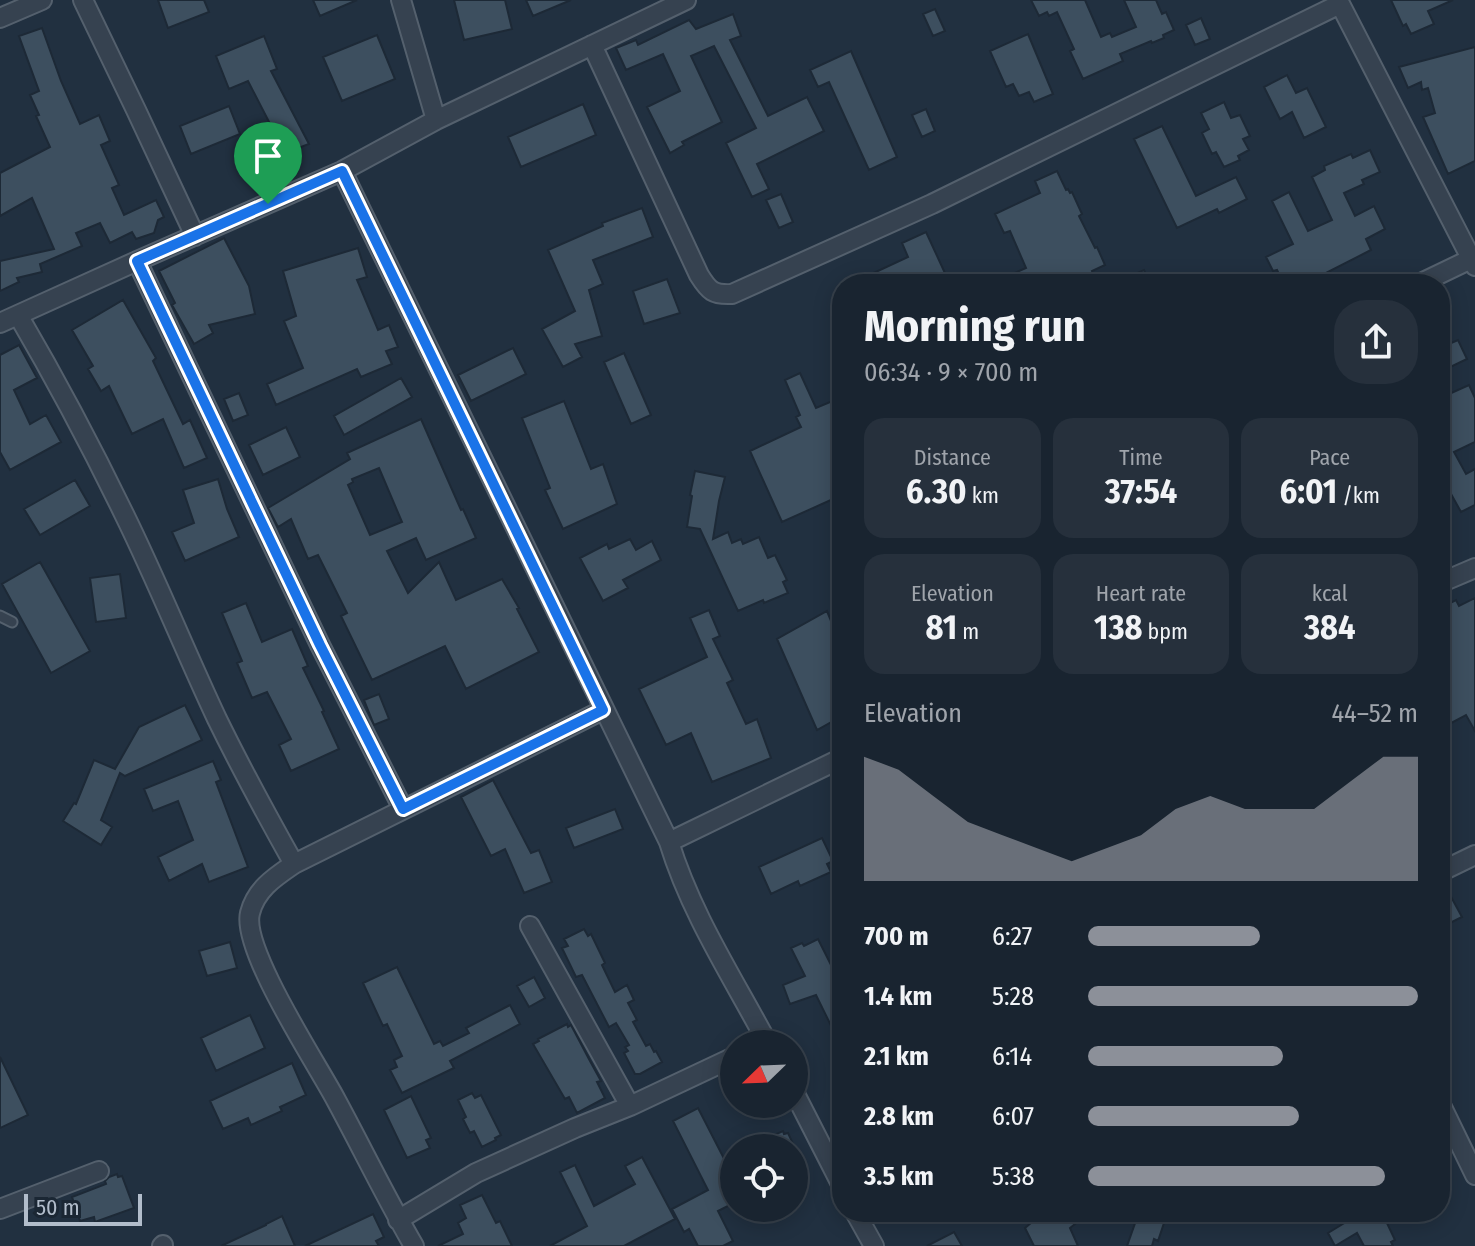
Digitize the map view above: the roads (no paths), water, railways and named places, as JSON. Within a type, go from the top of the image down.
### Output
[{"type":"street","points":[[0,18],[42,0]]},
{"type":"street","points":[[83,0],[195,236]]},
{"type":"street","points":[[401,0],[436,120]]},
{"type":"street","points":[[0,323],[342,171],[436,120],[686,0]]},
{"type":"street","points":[[592,45],[699,275],[707,288],[718,295],[732,294],[932,204],[1339,2],[1468,237],[1473,262],[1444,274]]},
{"type":"street","points":[[342,171],[669,842],[693,908],[759,1030]]},
{"type":"street","points":[[137,261],[320,645],[403,809]]},
{"type":"street","points":[[18,315],[61,388],[126,516],[222,729],[294,864]]},
{"type":"street","points":[[1450,579],[1475,568]]},
{"type":"street","points":[[414,1246],[288,1017],[257,952],[250,930],[250,914],[267,882],[294,864],[603,710]]},
{"type":"street","points":[[669,842],[832,763]]},
{"type":"street","points":[[1450,867],[1475,855]]},
{"type":"street","points":[[530,926],[630,1106]]},
{"type":"street","points":[[398,1220],[476,1173],[720,1064]]},
{"type":"street","points":[[807,1118],[832,1166]]},
{"type":"street","points":[[1450,1124],[1475,1175]]},
{"type":"street","points":[[0,1209],[99,1171]]},
{"type":"street","points":[[861,1222],[874,1246]]},
{"type":"lane","points":[[0,616],[12,622]]}]
